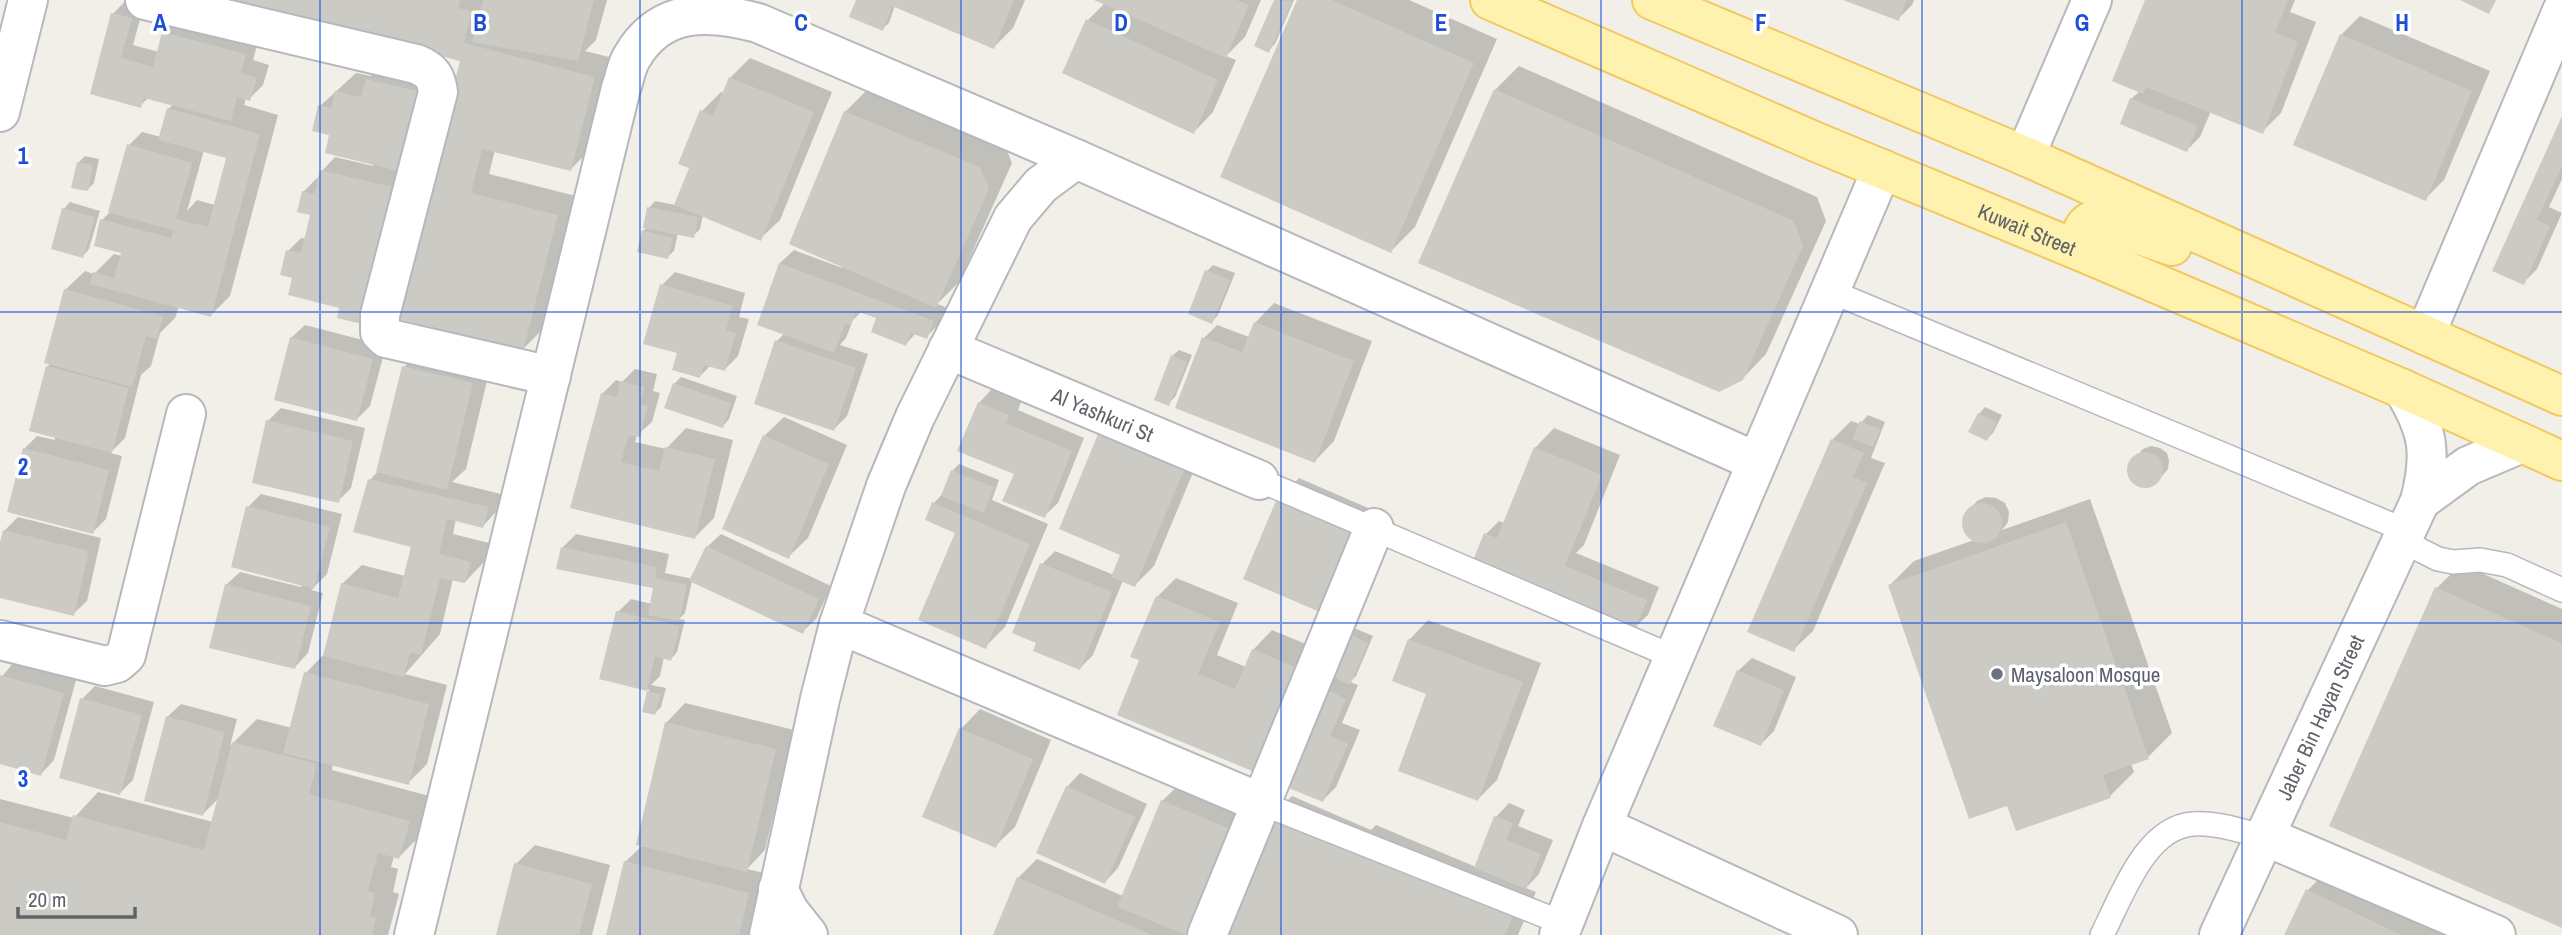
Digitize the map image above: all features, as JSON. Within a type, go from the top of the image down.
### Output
[{"type":"main road","name":"Kuwait Street","points":[[1490,0],[2403,389],[2562,461]]},
{"type":"main road","points":[[1652,0],[2025,156],[2562,396]]},
{"type":"main road","points":[[2092,256],[2082,237],[2082,230],[2091,221],[2196,254],[2246,255]]},
{"type":"street","points":[[0,113],[28,0]]},
{"type":"street","points":[[145,0],[428,69],[436,79],[438,92],[380,315],[380,332],[386,338],[551,376]]},
{"type":"street","points":[[2025,156],[2092,0]]},
{"type":"street","points":[[2425,335],[2562,10]]},
{"type":"street","points":[[414,935],[631,58],[650,34],[676,18],[704,14],[731,16],[758,23],[1076,159],[1757,462]]},
{"type":"street","points":[[769,935],[839,624],[886,486],[915,417],[1013,218],[1041,184],[1076,159]]},
{"type":"street","points":[[1561,929],[1602,826],[1882,169]]},
{"type":"street","name":"Al Yashkuri St","points":[[948,349],[1259,480]]},
{"type":"street","name":"Jaber Bin Hayan Street","points":[[2220,935],[2410,524],[2428,473],[2427,443],[2419,414],[2403,389]]},
{"type":"street","points":[[0,640],[105,666],[117,663],[126,656],[186,414]]},
{"type":"street","name":"Jaber Bin Hayan Street","points":[[2410,524],[2468,466],[2522,443]]},
{"type":"street","points":[[1207,935],[1374,528]]},
{"type":"street","points":[[839,624],[1261,803]]},
{"type":"street","points":[[1602,826],[1838,935]]},
{"type":"street","points":[[2267,837],[2496,935]]},
{"type":"street","points":[[778,890],[789,911],[808,935]]},
{"type":"lane","points":[[1830,291],[2410,524],[2438,559],[2507,565],[2562,590]]},
{"type":"lane","points":[[1259,480],[1674,657]]},
{"type":"lane","points":[[1261,803],[1561,929]]},
{"type":"lane","points":[[2102,935],[2142,859],[2154,842],[2172,829],[2192,824],[2214,825],[2267,837]]},
{"type":"building","points":[[228,0],[460,0],[458,8],[472,11],[464,43],[595,77],[571,171],[482,149],[471,193],[558,215],[523,351],[395,318],[460,61]]},
{"type":"building","points":[[483,0],[594,0],[578,61],[472,42]]},
{"type":"building","points":[[856,0],[1014,0],[994,49],[892,6],[883,31],[849,17]]},
{"type":"building","points":[[1094,0],[1236,0],[1249,5],[1226,58]]},
{"type":"building","points":[[1274,0],[1292,1],[1269,53],[1254,46]]},
{"type":"building","points":[[1297,0],[1332,0],[1474,63],[1391,253],[1220,177]]},
{"type":"building","points":[[1843,0],[1906,0],[1899,21]]},
{"type":"building","points":[[2145,0],[2288,0],[2275,33],[2298,42],[2263,134],[2146,87],[2143,94],[2112,81]]},
{"type":"building","points":[[2460,0],[2496,0],[2489,14]]},
{"type":"building","points":[[111,13],[132,18],[121,58],[153,67],[162,32],[246,54],[241,73],[257,78],[250,101],[237,97],[231,121],[144,98],[141,108],[90,94]]},
{"type":"building","points":[[1086,19],[1218,80],[1194,134],[1062,73]]},
{"type":"building","points":[[2340,34],[2472,91],[2426,201],[2293,145]]},
{"type":"building","points":[[729,77],[814,112],[761,241],[674,205],[689,168],[678,164],[700,110],[713,116]]},
{"type":"building","points":[[366,79],[425,93],[406,173],[325,153],[329,135],[312,131],[318,105],[331,108],[335,91],[361,97]]},
{"type":"building","points":[[1494,89],[1794,221],[1803,246],[1743,380],[1719,392],[1418,263]]},
{"type":"building","points":[[2130,98],[2198,126],[2187,152],[2120,124]]},
{"type":"building","points":[[167,108],[260,134],[211,317],[90,284],[93,272],[114,278],[121,253],[94,246],[100,219],[171,238],[173,230],[108,212],[127,144],[192,163],[176,219],[208,227],[226,158],[158,140]]},
{"type":"building","points":[[844,111],[980,167],[989,189],[936,308],[789,244]]},
{"type":"building","points":[[2562,116],[2562,166],[2537,220],[2550,226],[2524,285],[2492,271]]},
{"type":"building","points":[[77,162],[93,165],[88,191],[71,188]]},
{"type":"building","points":[[320,170],[402,189],[370,326],[337,318],[339,308],[288,295],[292,278],[280,275],[286,250],[301,253],[310,215],[297,212],[302,191],[314,194]]},
{"type":"building","points":[[647,207],[698,217],[694,238],[643,228]]},
{"type":"building","points":[[62,208],[95,217],[83,258],[51,249]]},
{"type":"building","points":[[642,230],[673,238],[668,259],[637,252]]},
{"type":"building","points":[[779,263],[934,321],[927,339],[911,333],[906,346],[871,332],[876,318],[856,311],[851,325],[845,324],[834,353],[757,325]]},
{"type":"building","points":[[1205,270],[1230,280],[1212,324],[1188,314]]},
{"type":"building","points":[[660,284],[733,306],[726,330],[736,333],[725,371],[704,365],[700,378],[672,370],[677,353],[643,344]]},
{"type":"building","points":[[64,289],[163,316],[157,339],[146,336],[132,387],[44,363]]},
{"type":"building","points":[[1254,322],[1354,361],[1315,463],[1175,408],[1202,337],[1242,352]]},
{"type":"building","points":[[290,337],[373,359],[357,421],[274,400]]},
{"type":"building","points":[[775,340],[856,368],[834,431],[754,404]]},
{"type":"building","points":[[1171,355],[1187,362],[1169,406],[1154,400]]},
{"type":"building","points":[[46,366],[129,388],[112,453],[29,431]]},
{"type":"building","points":[[402,366],[473,383],[447,490],[376,472]]},
{"type":"building","points":[[620,381],[645,387],[640,404],[648,406],[640,437],[629,435],[621,462],[659,471],[665,447],[715,459],[695,539],[570,508],[601,393],[617,397]]},
{"type":"building","points":[[673,383],[731,403],[723,428],[664,408]]},
{"type":"building","points":[[978,402],[1009,415],[1006,423],[1072,451],[1045,518],[1002,501],[1014,474],[957,451]]},
{"type":"building","points":[[1978,413],[1997,422],[1987,441],[1968,432]]},
{"type":"building","points":[[266,420],[353,441],[339,503],[252,483]]},
{"type":"building","points":[[1860,421],[1880,429],[1873,447],[1852,439]]},
{"type":"building","points":[[1098,434],[1184,470],[1135,587],[1111,577],[1120,555],[1059,529]]},
{"type":"building","points":[[763,435],[829,464],[789,559],[722,529]]},
{"type":"building","points":[[1831,439],[1864,453],[1853,477],[1867,483],[1794,652],[1747,632]]},
{"type":"building","points":[[1534,447],[1602,475],[1565,566],[1647,600],[1635,630],[1472,563],[1484,533],[1497,538]]},
{"type":"building","points":[[23,448],[109,470],[93,534],[7,512]]},
{"type":"building","points":[[2145,452],[2158,457],[2163,470],[2158,483],[2145,488],[2132,483],[2127,470],[2132,457]]},
{"type":"building","points":[[951,470],[994,487],[984,513],[941,496]]},
{"type":"building","points":[[368,479],[489,507],[483,528],[447,519],[439,554],[471,562],[465,583],[440,578],[421,655],[410,652],[404,677],[323,656],[341,583],[398,598],[411,547],[353,532]]},
{"type":"building","points":[[1278,496],[1357,531],[1322,613],[1243,579]]},
{"type":"building","points":[[932,502],[1030,544],[986,649],[918,620],[955,533],[925,520]]},
{"type":"building","points":[[1982,503],[1990,504],[1996,509],[2001,515],[2001,531],[1996,537],[1990,542],[1982,543],[1974,542],[1968,537],[1963,531],[1962,523],[1963,515],[1968,509],[1974,504]]},
{"type":"building","points":[[246,506],[330,527],[314,589],[231,567]]},
{"type":"building","points":[[2066,522],[2149,759],[2103,775],[2111,798],[2016,831],[2007,806],[1969,819],[1888,585]]},
{"type":"building","points":[[3,530],[89,551],[74,616],[0,598],[0,542]]},
{"type":"building","points":[[706,546],[819,599],[803,634],[689,581]]},
{"type":"building","points":[[561,547],[657,567],[655,578],[687,585],[679,621],[648,615],[653,588],[556,569]]},
{"type":"building","points":[[1040,563],[1112,592],[1080,670],[1033,651],[1036,643],[1012,633]]},
{"type":"building","points":[[225,584],[311,606],[295,669],[209,648]]},
{"type":"building","points":[[2435,587],[2562,643],[2562,928],[2329,826]]},
{"type":"building","points":[[1156,596],[1220,622],[1198,674],[1235,689],[1252,649],[1300,669],[1257,773],[1117,715],[1139,660],[1130,657]]},
{"type":"building","points":[[616,611],[680,626],[671,661],[655,656],[647,691],[599,679]]},
{"type":"building","points":[[1347,633],[1368,643],[1350,685],[1329,675]]},
{"type":"building","points":[[1408,639],[1523,682],[1478,801],[1398,771],[1426,694],[1392,681]]},
{"type":"building","points":[[1737,670],[1784,690],[1761,746],[1713,726]]},
{"type":"building","points":[[304,672],[429,704],[409,785],[283,753]]},
{"type":"building","points":[[0,675],[64,693],[41,776],[0,764]]},
{"type":"building","points":[[1321,687],[1346,699],[1330,736],[1348,744],[1323,802],[1279,784]]},
{"type":"building","points":[[647,691],[661,694],[655,715],[642,712]]},
{"type":"building","points":[[80,698],[142,715],[120,795],[59,778]]},
{"type":"building","points":[[166,716],[225,732],[203,816],[144,801]]},
{"type":"building","points":[[665,722],[776,749],[747,872],[636,845]]},
{"type":"building","points":[[959,728],[1033,759],[996,848],[922,817]]},
{"type":"building","points":[[232,742],[317,764],[309,794],[410,821],[399,859],[378,853],[368,891],[375,893],[370,916],[376,918],[372,935],[0,935],[0,822],[66,840],[73,815],[204,850]]},
{"type":"building","points":[[1066,786],[1135,817],[1105,884],[1036,853]]},
{"type":"building","points":[[1161,800],[1230,829],[1186,935],[1117,907]]},
{"type":"building","points":[[1271,814],[1513,916],[1505,935],[1221,935]]},
{"type":"building","points":[[1494,816],[1513,823],[1506,840],[1541,854],[1526,889],[1474,868]]},
{"type":"building","points":[[624,861],[749,893],[739,935],[606,935]]},
{"type":"building","points":[[514,863],[592,884],[579,935],[496,935]]},
{"type":"building","points":[[1017,877],[1107,916],[1152,935],[993,935]]},
{"type":"building","points":[[2306,889],[2401,935],[2284,935]]},
{"type":"place","name":"Maysaloon Mosque","points":[[1997,674]]}]
